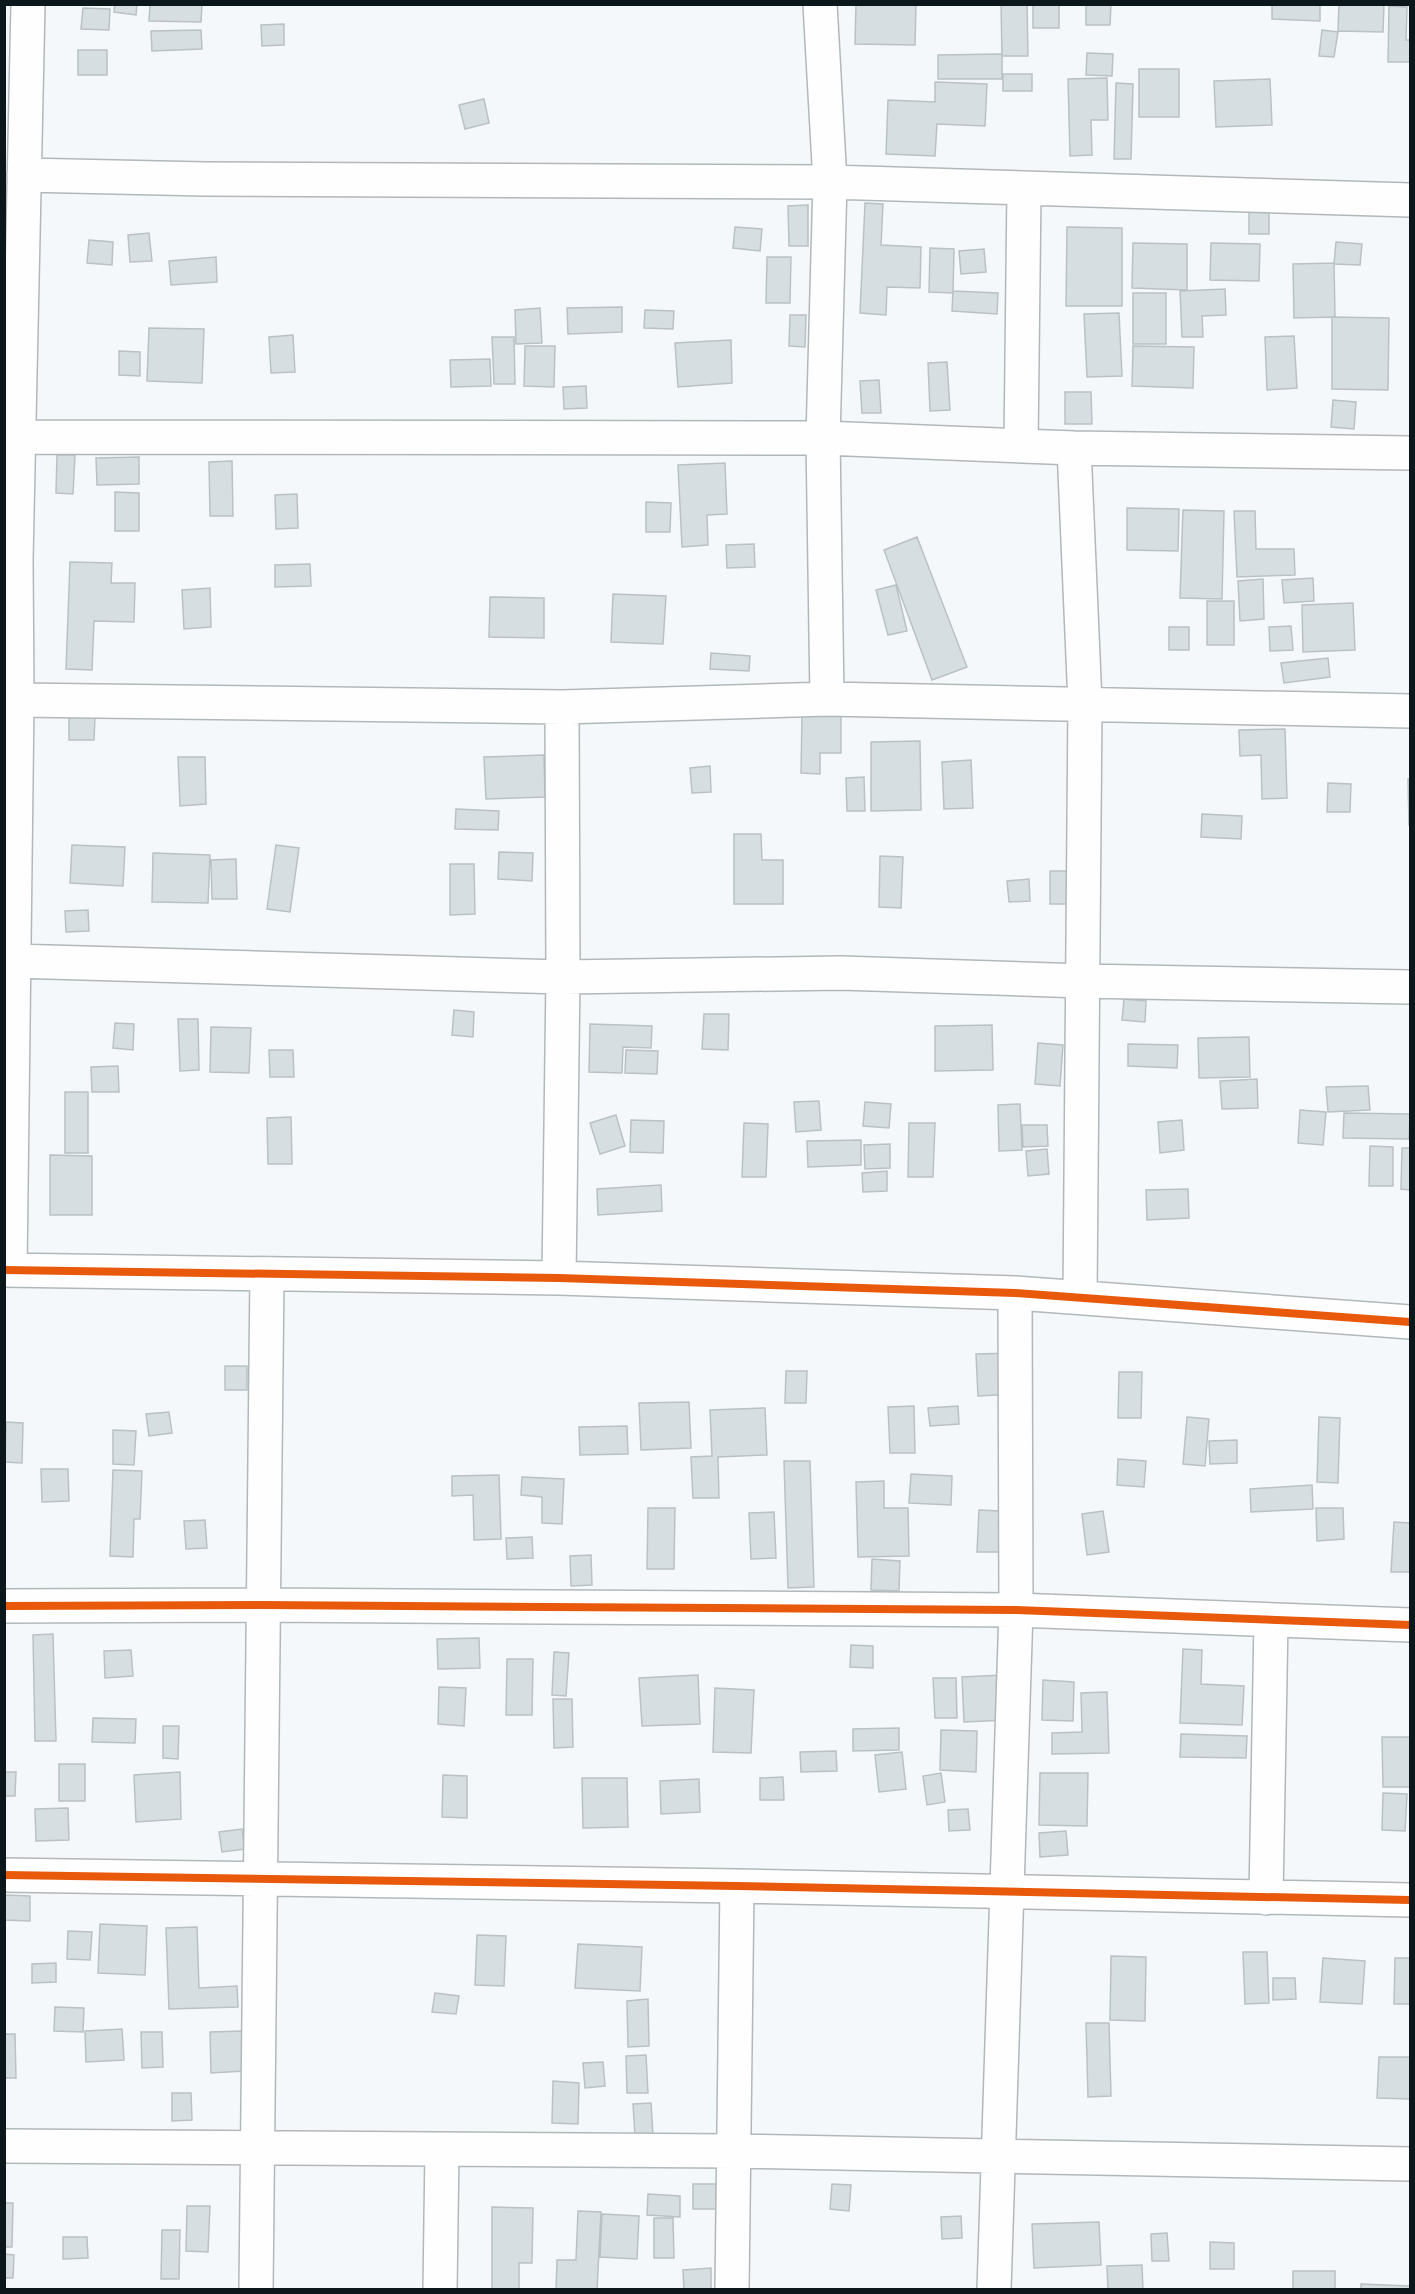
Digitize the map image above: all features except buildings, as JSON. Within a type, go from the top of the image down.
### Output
[{"type":"street","points":[[28,4],[16,52],[24,176],[19,437],[10,560],[17,700],[8,1270],[559,1278],[1015,1293],[1410,1322]]},
{"type":"street","points":[[820,4],[830,182],[823,438],[827,699]]},
{"type":"street","points":[[24,176],[830,182],[1410,200]]},
{"type":"street","points":[[1021,445],[1024,189]]},
{"type":"street","points":[[19,437],[823,438],[1074,448],[1410,453]]},
{"type":"street","points":[[1074,448],[1085,703],[1080,1297]]},
{"type":"street","points":[[17,700],[562,707],[827,699],[1410,711]]},
{"type":"street","points":[[559,1278],[563,977],[562,707]]},
{"type":"street","points":[[14,961],[563,977],[841,973],[1083,981],[1410,987]]},
{"type":"street","points":[[256,2289],[267,1274]]},
{"type":"street","points":[[994,2289],[1016,1610],[1015,1293]]},
{"type":"street","points":[[4,1606],[263,1605],[1016,1610],[1410,1625]]},
{"type":"street","points":[[1266,1898],[1271,1621]]},
{"type":"street","points":[[4,1875],[737,1886],[1410,1900]]},
{"type":"street","points":[[732,2289],[737,1886]]},
{"type":"street","points":[[4,2146],[732,2151],[1410,2164]]},
{"type":"street","points":[[440,2289],[442,2150]]},
{"type":"cycle path","points":[[4,1270],[559,1278],[1015,1293],[1410,1322]]},
{"type":"cycle path","points":[[4,1606],[263,1605],[1016,1610],[1410,1625]]},
{"type":"cycle path","points":[[4,1875],[737,1886],[1410,1900]]}]
